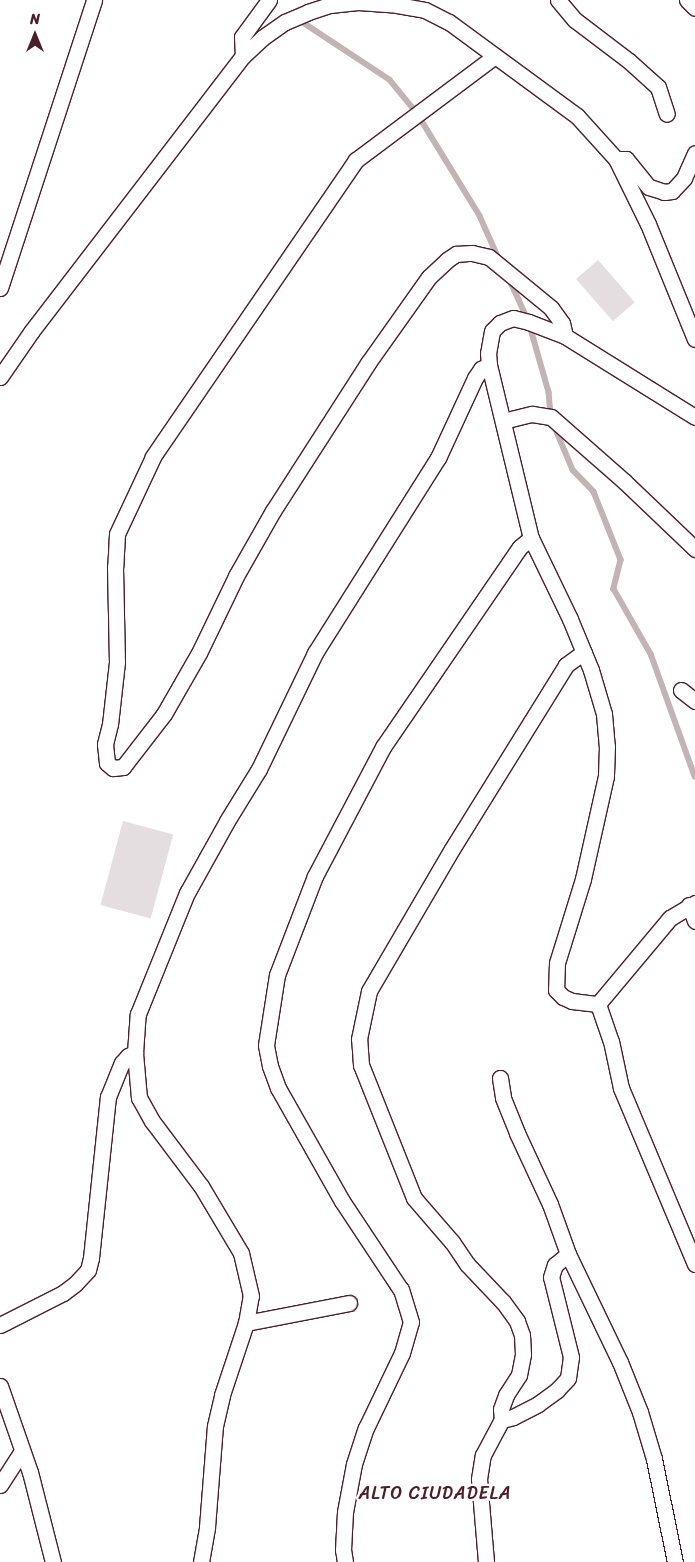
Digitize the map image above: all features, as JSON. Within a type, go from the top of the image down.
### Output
[{"type":"street","points":[[0,288],[94,0]]},
{"type":"street","points":[[243,56],[242,37],[269,0]]},
{"type":"street","points":[[558,0],[575,20],[629,61],[658,87],[666,114]]},
{"type":"street","points":[[687,0],[695,8]]},
{"type":"street","points":[[0,377],[31,332],[243,56],[262,38],[285,22],[330,5],[358,2],[397,5],[425,10],[449,22],[577,116],[616,160],[648,224],[695,339]]},
{"type":"street","points":[[495,56],[356,160],[153,457],[116,534],[117,662],[110,724],[105,744],[107,763],[113,768],[123,767],[164,714],[199,653],[236,576],[278,503],[368,363],[429,277],[447,260],[456,254],[472,253],[490,257],[551,308],[562,323],[565,336]]},
{"type":"street","points":[[616,160],[626,159],[649,187],[664,192],[672,191],[684,178],[695,153]]},
{"type":"street","points":[[598,1004],[572,1001],[563,997],[556,990],[557,963],[583,879],[606,776],[607,746],[604,714],[598,688],[584,652],[531,538],[489,365],[489,341],[492,331],[500,323],[513,318],[565,336],[695,417]]},
{"type":"street","points":[[201,1562],[207,1527],[215,1426],[222,1395],[246,1323],[251,1296],[241,1253],[201,1186],[152,1121],[140,1098],[135,1053],[138,1014],[187,893],[227,820],[259,769],[315,653],[438,458],[475,378],[481,369],[489,365]]},
{"type":"street","points":[[503,421],[532,414],[551,417],[625,482],[695,549]]},
{"type":"street","points":[[345,1562],[343,1550],[345,1512],[354,1464],[366,1428],[402,1353],[411,1322],[401,1290],[342,1201],[278,1088],[270,1066],[266,1045],[277,975],[315,876],[383,747],[520,548],[531,538]]},
{"type":"street","points":[[486,1562],[479,1479],[484,1455],[502,1420],[501,1409],[506,1395],[519,1375],[523,1354],[522,1335],[518,1321],[467,1264],[452,1242],[414,1198],[361,1065],[359,1039],[369,991],[452,849],[566,666],[584,652]]},
{"type":"street","points":[[681,690],[695,702]]},
{"type":"street","points":[[598,1004],[670,918],[692,904],[695,921]]},
{"type":"street","points":[[598,1004],[611,1041],[621,1088],[695,1264]]},
{"type":"street","points":[[0,1325],[63,1293],[75,1284],[88,1270],[92,1258],[108,1097],[122,1063],[128,1056],[135,1053]]},
{"type":"street","points":[[500,1078],[503,1098],[550,1204],[568,1254],[620,1362],[640,1412],[654,1459],[675,1562]]},
{"type":"street","points":[[502,1420],[513,1417],[538,1404],[557,1390],[568,1378],[571,1357],[552,1277],[555,1265],[568,1254]]},
{"type":"street","points":[[246,1323],[349,1303]]},
{"type":"street","points":[[0,1386],[3,1408],[30,1472],[53,1562]]},
{"type":"street","points":[[0,1485],[22,1451]]},
{"type":"shaded area","points":[[598,260],[635,302],[613,321],[576,279]]},
{"type":"shaded area","points":[[123,821],[173,834],[151,918],[100,905]]},
{"type":"waterway","points":[[304,23],[390,80],[417,113],[480,216],[500,261]]},
{"type":"waterway","points":[[510,280],[529,322],[549,392],[551,416]]},
{"type":"waterway","points":[[555,427],[573,470],[594,492],[621,560],[614,589],[651,654],[695,776]]},
{"type":"district","name":"ALTO CIUDADELA","points":[[435,1493]]}]
